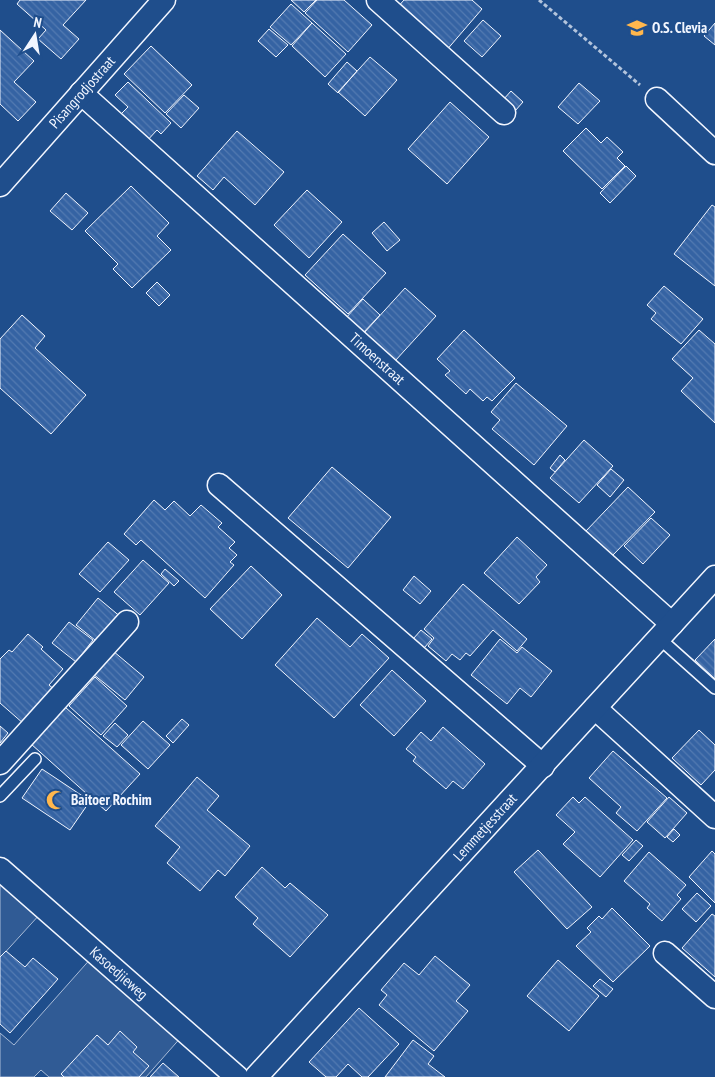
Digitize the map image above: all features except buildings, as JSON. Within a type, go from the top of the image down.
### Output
[{"type":"street","name":"Pisangrodjostraat","points":[[0,185],[164,0]]},
{"type":"street","points":[[378,0],[504,113]]},
{"type":"street","name":"Timoenstraat","points":[[82,93],[666,631]]},
{"type":"street","points":[[657,99],[715,153]]},
{"type":"street","points":[[219,485],[543,766]]},
{"type":"street","name":"Lemmetjesstraat","points":[[256,1077],[715,578]]},
{"type":"street","points":[[0,763],[127,622]]},
{"type":"street","points":[[595,708],[715,817]]},
{"type":"street","name":"Kasoedjieweg","points":[[0,869],[237,1077]]},
{"type":"street","points":[[665,952],[715,997]]},
{"type":"lane","points":[[666,631],[715,688]]},
{"type":"lane","points":[[0,796],[35,759]]},
{"type":"path","points":[[539,0],[657,99]]},
{"type":"shaded area","points":[[0,876],[41,913],[0,958]]},
{"type":"shaded area","points":[[93,956],[183,1035],[146,1077],[49,1077],[41,1070],[34,1077],[0,1077],[0,1033],[14,1045]]},
{"type":"place","name":"O.S. Clevia","points":[[637,28]]},
{"type":"place","name":"Baitoer Rochim","points":[[56,800]]}]
